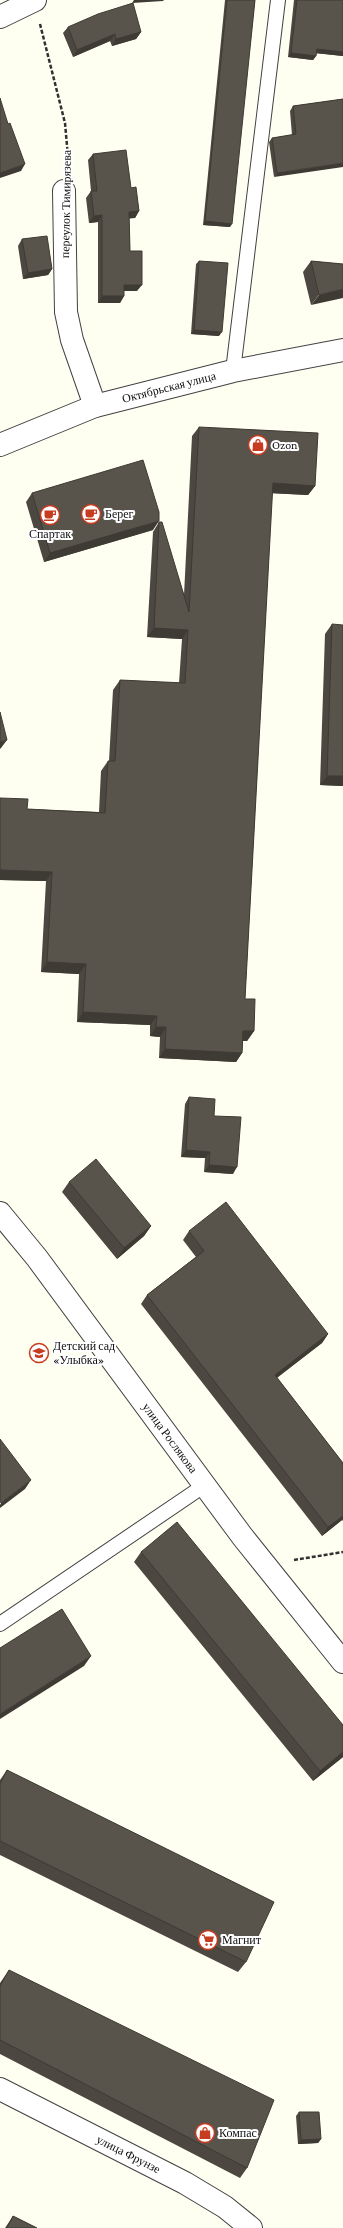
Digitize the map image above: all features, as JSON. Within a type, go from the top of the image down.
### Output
[{"type":"street","points":[[0,16],[37,10]]},
{"type":"street","name":"переулок Тимирязева","points":[[64,191],[66,312],[72,340],[95,406]]},
{"type":"street","name":"Октябрьская улица","points":[[0,445],[95,406],[233,372],[343,350]]},
{"type":"street","name":"улица Рослякова","points":[[0,1213],[37,1258],[266,1565],[343,1662]]},
{"type":"street","name":"улица Фрунзе","points":[[0,2089],[185,2183],[225,2207],[251,2228]]},
{"type":"lane","points":[[233,372],[278,0]]},
{"type":"lane","points":[[0,1624],[205,1485]]},
{"type":"path","name":"переулок Тимирязева","points":[[37,10],[40,32],[53,71],[65,123],[69,171],[64,191]]},
{"type":"path","points":[[266,1565],[343,1552]]},
{"type":"building","points":[[227,0],[255,0],[232,224],[205,221]]},
{"type":"building","points":[[297,0],[343,0],[343,52],[317,49],[316,56],[291,53]]},
{"type":"building","points":[[133,3],[141,32],[116,39],[115,34],[77,50],[68,27],[98,14]]},
{"type":"building","points":[[0,98],[8,124],[10,123],[25,164],[0,173]]},
{"type":"building","points":[[343,99],[343,163],[277,173],[272,138],[296,134],[293,106]]},
{"type":"building","points":[[126,150],[131,188],[136,187],[139,211],[129,212],[130,251],[142,251],[142,285],[124,285],[124,296],[102,296],[102,215],[94,216],[91,191],[97,191],[93,154]]},
{"type":"building","points":[[47,236],[52,269],[28,273],[22,239]]},
{"type":"building","points":[[199,261],[228,263],[222,332],[194,330]]},
{"type":"building","points":[[311,261],[343,264],[343,289],[319,295]]},
{"type":"building","points":[[199,427],[318,433],[315,486],[273,483],[245,999],[255,999],[254,1031],[243,1031],[242,1053],[165,1049],[166,1027],[156,1027],[157,1016],[83,1012],[86,964],[47,962],[52,872],[0,870],[0,798],[28,799],[27,809],[105,813],[108,761],[115,761],[120,680],[185,683],[188,630],[154,628],[159,522],[162,522],[189,612]]},
{"type":"building","points":[[143,460],[159,512],[159,521],[50,553],[32,493]]},
{"type":"building","points":[[332,624],[343,625],[343,776],[327,776]]},
{"type":"building","points":[[0,712],[7,740],[0,742]]},
{"type":"building","points":[[189,1097],[215,1099],[214,1116],[241,1117],[237,1167],[209,1165],[210,1152],[186,1150]]},
{"type":"building","points":[[96,1159],[151,1226],[124,1248],[69,1182]]},
{"type":"building","points":[[226,1202],[328,1334],[275,1375],[343,1463],[343,1516],[328,1527],[147,1295],[204,1251],[189,1231]]},
{"type":"building","points":[[0,1439],[31,1480],[1,1503],[0,1501]]},
{"type":"building","points":[[177,1522],[343,1725],[343,1752],[320,1771],[141,1552]]},
{"type":"building","points":[[62,1609],[91,1656],[0,1714],[0,1648]]},
{"type":"building","points":[[7,1770],[274,1902],[246,1962],[0,1841],[0,1784]]},
{"type":"building","points":[[9,1970],[274,2100],[247,2168],[0,2040],[0,1986]]},
{"type":"building","points":[[299,2112],[319,2112],[321,2139],[301,2140]]},
{"type":"building","points":[[13,2216],[37,2228],[7,2228]]},
{"type":"place","name":"Ozon","points":[[258,445]]},
{"type":"place","name":"Берег","points":[[91,514]]},
{"type":"place","name":"Спартак","points":[[50,515]]},
{"type":"place","name":"Детский сад «Улыбка»","points":[[39,1353]]},
{"type":"place","name":"Магнит","points":[[208,1940]]},
{"type":"place","name":"Компас","points":[[205,2133]]}]
